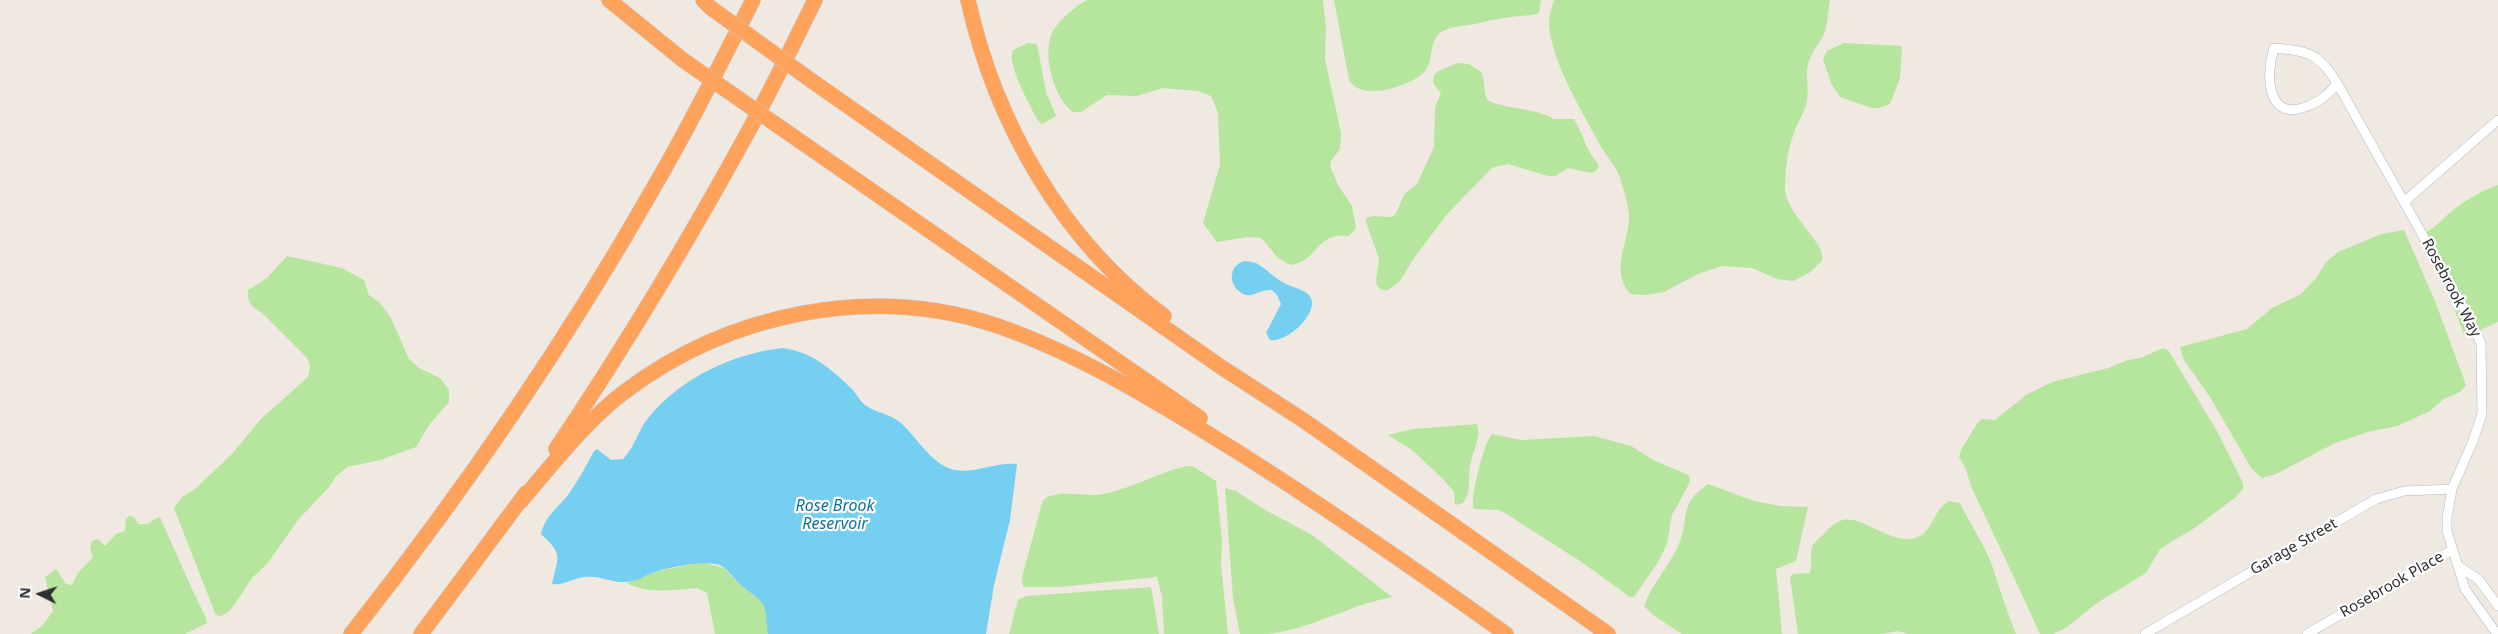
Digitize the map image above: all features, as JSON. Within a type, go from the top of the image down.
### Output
[{"type":"highway","points":[[608,0],[683,60],[1192,412],[1255,463]]},
{"type":"highway","points":[[351,634],[463,486],[591,294],[681,140],[753,0]]},
{"type":"highway","points":[[422,634],[521,500],[610,366],[693,230],[749,130],[815,0]]},
{"type":"highway","points":[[968,0],[982,52],[1015,134],[1044,186],[1080,236],[1137,294],[1303,420]]},
{"type":"highway","points":[[707,4],[812,81],[1221,367],[1303,420],[1608,634]]},
{"type":"highway","points":[[521,500],[607,406],[645,377],[675,359],[715,339],[757,323],[810,312],[863,307],[914,309],[944,313],[995,326],[1024,336],[1109,376],[1185,419],[1365,534],[1506,634]]},
{"type":"highway","points":[[1586,618],[1612,634]]},
{"type":"street","name":"Rosebrook Way","points":[[2337,83],[2324,98],[2292,111],[2281,106],[2272,93],[2268,73],[2274,48],[2314,55],[2328,68],[2337,83],[2466,312],[2481,344],[2482,414],[2473,441],[2452,489],[2447,518],[2452,550],[2459,566],[2465,589],[2497,634]]},
{"type":"street","points":[[2404,202],[2498,120]]},
{"type":"street","name":"Garage Street","points":[[2145,634],[2376,499],[2395,493],[2452,489]]},
{"type":"street","name":"Rosebrook Place","points":[[2307,634],[2452,550]]},
{"type":"street","points":[[2459,566],[2479,580],[2498,606]]},
{"type":"green space","points":[[1087,0],[1323,0],[1326,28],[1325,59],[1341,133],[1340,149],[1331,161],[1330,166],[1338,185],[1352,206],[1356,228],[1349,236],[1330,238],[1299,263],[1290,265],[1278,258],[1261,238],[1248,237],[1217,242],[1203,223],[1220,165],[1218,113],[1211,96],[1198,91],[1163,88],[1137,96],[1107,95],[1081,112],[1073,112],[1060,97],[1051,75],[1048,51],[1050,40],[1053,31],[1060,22]]},
{"type":"green space","points":[[1334,0],[1541,0],[1539,13],[1537,14],[1453,27],[1439,33],[1433,43],[1429,65],[1420,76],[1400,86],[1376,91],[1355,87],[1349,80]]},
{"type":"green space","points":[[1554,0],[1830,0],[1824,34],[1809,60],[1807,100],[1790,145],[1785,179],[1786,196],[1797,217],[1818,245],[1822,253],[1822,261],[1809,273],[1793,281],[1777,279],[1752,268],[1722,266],[1700,273],[1664,292],[1646,295],[1630,294],[1621,275],[1629,211],[1626,198],[1617,171],[1577,103],[1556,56],[1549,23]]},
{"type":"green space","points":[[1028,43],[1037,44],[1046,92],[1056,116],[1042,124],[1038,121],[1025,96],[1013,65],[1013,50]]},
{"type":"green space","points":[[1844,43],[1902,46],[1900,78],[1890,104],[1879,108],[1871,108],[1840,97],[1831,83],[1823,59],[1827,51]]},
{"type":"green space","points":[[1458,63],[1469,64],[1481,72],[1487,99],[1491,102],[1539,113],[1553,119],[1574,119],[1587,148],[1599,165],[1597,170],[1591,173],[1568,168],[1555,176],[1548,176],[1508,164],[1493,167],[1448,213],[1414,258],[1400,281],[1388,290],[1382,290],[1377,286],[1379,259],[1366,222],[1367,218],[1373,216],[1391,217],[1395,215],[1405,193],[1417,184],[1434,147],[1435,108],[1441,93],[1433,83],[1434,75],[1438,71]]},
{"type":"green space","points":[[2498,185],[2498,322],[2468,336],[2464,334],[2426,236],[2427,232],[2462,203]]},
{"type":"green space","points":[[2404,230],[2435,301],[2466,385],[2460,392],[2444,399],[2430,411],[2397,426],[2368,432],[2335,443],[2276,474],[2262,478],[2251,468],[2210,397],[2184,360],[2180,347],[2247,329],[2272,308],[2301,294],[2316,278],[2326,262],[2338,252],[2381,234]]},
{"type":"green space","points":[[287,256],[342,268],[364,280],[369,295],[380,303],[391,318],[409,359],[419,368],[440,378],[449,390],[449,402],[429,425],[416,447],[380,460],[347,467],[336,476],[330,486],[298,520],[267,564],[252,578],[235,604],[228,612],[219,617],[215,613],[174,508],[182,497],[195,489],[232,454],[261,419],[308,377],[310,366],[307,358],[262,313],[252,306],[248,298],[248,290],[267,278]]},
{"type":"green space","points":[[2163,348],[2168,350],[2217,431],[2243,483],[2243,489],[2236,497],[2196,527],[2160,549],[2146,573],[2097,603],[2067,627],[2054,634],[2040,634],[1973,490],[1959,457],[1961,450],[1978,422],[1982,419],[1995,420],[2026,395],[2052,382],[2141,358]]},
{"type":"green space","points":[[1477,424],[1478,440],[1470,466],[1467,496],[1461,504],[1455,505],[1454,492],[1443,479],[1412,450],[1388,435],[1413,429]]},
{"type":"green space","points":[[1492,434],[1521,440],[1594,436],[1631,446],[1655,461],[1689,475],[1690,482],[1672,515],[1667,544],[1658,562],[1634,597],[1630,597],[1583,563],[1505,513],[1499,510],[1474,509],[1473,504],[1478,471],[1485,448]]},
{"type":"green space","points":[[1187,466],[1194,467],[1216,481],[1222,540],[1221,565],[1228,634],[1164,634],[1162,597],[1157,577],[1060,587],[1023,587],[1022,577],[1043,500],[1050,496],[1064,494],[1096,495],[1114,492]]},
{"type":"green space","points":[[1708,484],[1754,501],[1780,506],[1808,507],[1796,561],[1776,569],[1782,634],[1682,634],[1653,615],[1644,606],[1679,544],[1686,511],[1692,498]]},
{"type":"green space","points":[[1225,488],[1236,491],[1260,507],[1312,535],[1392,597],[1283,632],[1240,634],[1233,598]]},
{"type":"green space","points":[[1949,501],[1960,503],[1986,551],[2016,634],[1909,634],[1897,631],[1882,634],[1798,634],[1790,577],[1793,574],[1810,573],[1812,547],[1832,526],[1840,521],[1849,520],[1889,535],[1910,539],[1924,533],[1940,508]]},
{"type":"green space","points":[[129,516],[134,517],[138,524],[148,523],[160,517],[207,623],[185,634],[31,634],[43,625],[53,611],[45,577],[56,569],[66,584],[72,585],[78,573],[93,557],[90,548],[92,541],[98,539],[105,546],[116,534],[125,531],[126,519]]},
{"type":"green space","points":[[701,562],[724,568],[736,581],[762,602],[767,610],[768,634],[715,634],[707,593],[697,588],[652,590],[627,583],[658,571]]},
{"type":"green space","points":[[1151,587],[1159,634],[1009,634],[1018,600],[1027,596]]},
{"type":"water","points":[[1244,261],[1256,263],[1279,280],[1304,291],[1311,298],[1312,305],[1306,319],[1285,337],[1270,340],[1266,333],[1281,304],[1277,295],[1272,290],[1249,295],[1240,292],[1235,287],[1232,281],[1233,270]]},
{"type":"water","name":"Rose Brook Reservoir","points":[[783,348],[804,353],[821,363],[853,390],[865,405],[898,421],[928,453],[946,467],[963,471],[1017,464],[1010,520],[994,585],[986,634],[768,634],[763,604],[738,583],[725,568],[708,563],[670,568],[629,582],[590,577],[552,584],[557,562],[556,552],[541,534],[548,518],[572,490],[594,451],[597,449],[611,460],[623,459],[631,449],[649,417],[677,390],[693,379],[728,362],[746,355]]}]
